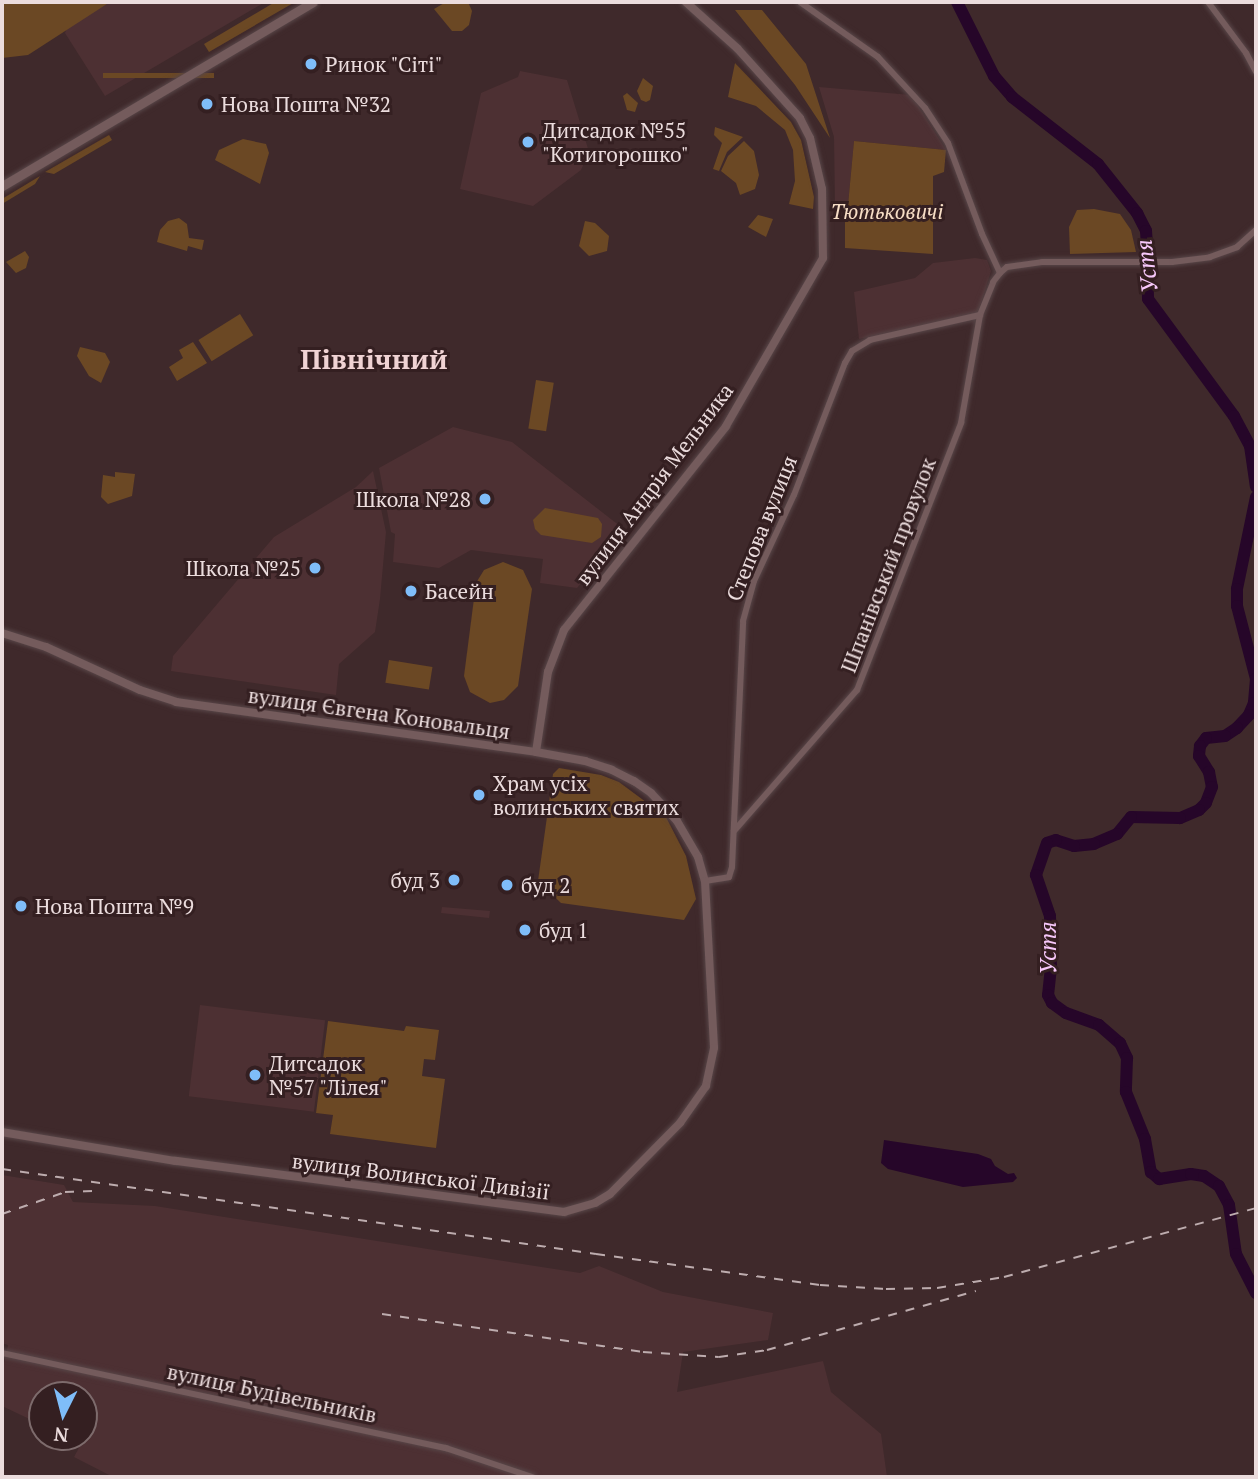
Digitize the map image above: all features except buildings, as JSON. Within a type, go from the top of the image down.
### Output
[{"type":"main road","points":[[2,186],[313,2]]},
{"type":"street","name":"вулиця Андрія Мельника","points":[[536,752],[548,672],[564,630],[726,426],[823,258],[822,189],[810,138],[800,118],[737,48],[686,2]]},
{"type":"street","points":[[800,2],[831,27],[878,57],[925,108],[948,144],[1000,273],[1007,267],[1042,262],[1172,262],[1226,252],[1256,230]]},
{"type":"street","points":[[1208,2],[1236,38],[1256,72]]},
{"type":"street","name":"Шпанівський провулок","points":[[734,831],[858,690],[961,423],[980,316],[993,282],[1000,273]]},
{"type":"street","name":"Степова вулиця","points":[[705,881],[729,877],[734,831],[743,621],[754,581],[794,495],[836,381],[852,351],[860,345],[980,316]]},
{"type":"street","name":"вулиця Євгена Коновальця","points":[[2,633],[46,647],[140,690],[176,702],[536,752],[612,770],[651,793],[686,834],[705,881]]},
{"type":"street","name":"вулиця Волинської Дивізії","points":[[2,1132],[133,1155],[447,1199],[564,1212],[588,1206],[610,1194],[637,1169],[693,1108],[706,1086],[714,1048],[714,1023],[705,881]]},
{"type":"street","name":"вулиця Будівельників","points":[[2,1353],[446,1448],[533,1477]]},
{"type":"shaded area","points":[[110,2],[265,2],[105,96],[65,33],[67,27]]},
{"type":"shaded area","name":"Дитсадок №55 \"Котигорошко\"","points":[[520,71],[567,80],[589,152],[581,170],[533,206],[460,189],[481,93],[518,77]]},
{"type":"shaded area","points":[[819,87],[911,95],[946,150],[854,141],[848,205],[835,204],[834,137]]},
{"type":"shaded area","points":[[975,258],[987,260],[991,271],[978,313],[859,339],[854,292],[915,278],[933,263]]},
{"type":"shaded area","name":"Школа №28","points":[[453,427],[512,442],[625,530],[577,588],[540,583],[543,559],[471,550],[439,568],[393,562],[395,534],[391,532],[379,468]]},
{"type":"shaded area","name":"Школа №25","points":[[373,471],[386,532],[375,632],[339,664],[336,695],[171,671],[173,656],[274,537],[356,487]]},
{"type":"shaded area","points":[[442,907],[490,911],[489,918],[441,913]]},
{"type":"shaded area","name":"Дитсадок №57 \"Лілея\"","points":[[200,1005],[325,1020],[314,1112],[189,1096]]},
{"type":"shaded area","points":[[884,1140],[978,1154],[991,1159],[995,1166],[1008,1174],[1014,1173],[1017,1178],[1013,1182],[963,1187],[888,1169],[881,1163]]},
{"type":"shaded area","points":[[2,1175],[64,1185],[73,1202],[155,1206],[580,1273],[599,1266],[663,1292],[773,1313],[768,1340],[683,1352],[677,1392],[823,1361],[831,1392],[881,1434],[887,1477],[113,1477],[74,1457],[77,1451],[98,1451],[98,1381],[28,1381],[28,1418],[2,1406],[2,1372],[8,1345],[2,1343]]},
{"type":"green space","points":[[2,2],[110,2],[28,55],[2,58]]},
{"type":"green space","points":[[275,2],[295,2],[209,52],[204,44]]},
{"type":"green space","points":[[446,2],[468,2],[472,11],[469,25],[462,31],[452,31],[434,9]]},
{"type":"green space","points":[[735,10],[762,10],[806,64],[830,138],[795,85]]},
{"type":"green space","points":[[735,63],[791,122],[801,140],[814,197],[813,209],[789,204],[795,181],[793,150],[785,130],[756,106],[728,97]]},
{"type":"green space","points":[[103,73],[214,73],[214,78],[103,78]]},
{"type":"green space","points":[[643,78],[653,86],[650,100],[646,102],[641,100],[637,91]]},
{"type":"green space","points":[[627,93],[638,103],[635,112],[627,110],[623,96]]},
{"type":"green space","points":[[715,127],[743,137],[727,152],[719,171],[713,169],[722,143],[714,135]]},
{"type":"green space","points":[[109,135],[112,140],[54,174],[45,172]]},
{"type":"green space","points":[[243,139],[266,144],[269,153],[260,184],[215,160],[219,150]]},
{"type":"green space","points":[[744,141],[754,151],[759,175],[755,189],[740,195],[736,183],[721,171],[728,156]]},
{"type":"green space","name":"Тютьковичі","points":[[854,141],[946,150],[944,172],[933,176],[933,254],[845,248],[845,206],[848,205]]},
{"type":"green space","points":[[40,176],[35,184],[2,204],[2,199]]},
{"type":"green space","points":[[1094,209],[1120,214],[1131,230],[1136,252],[1070,254],[1069,227],[1077,210]]},
{"type":"green space","points":[[758,215],[773,219],[766,237],[748,227]]},
{"type":"green space","points":[[179,218],[187,224],[189,238],[204,240],[202,250],[188,246],[187,251],[157,242],[160,230],[168,221]]},
{"type":"green space","points":[[585,221],[595,223],[609,236],[607,251],[589,256],[579,246]]},
{"type":"green space","points":[[25,251],[29,257],[26,268],[16,273],[6,262]]},
{"type":"green space","points":[[240,314],[253,335],[212,361],[198,340]]},
{"type":"green space","points":[[193,342],[207,363],[177,381],[169,367],[183,358],[179,350]]},
{"type":"green space","points":[[80,347],[105,353],[110,362],[101,383],[89,376],[77,356]]},
{"type":"green space","points":[[536,380],[554,383],[546,431],[528,428]]},
{"type":"green space","points":[[115,472],[135,474],[132,496],[108,504],[101,497],[103,475],[115,477]]},
{"type":"green space","points":[[545,508],[598,518],[602,524],[601,537],[592,543],[541,535],[535,529],[533,520]]},
{"type":"green space","points":[[503,562],[523,570],[532,589],[518,686],[504,700],[490,703],[470,692],[464,676],[476,583],[484,570]]},
{"type":"green space","points":[[389,660],[432,667],[429,690],[385,683]]},
{"type":"green space","points":[[559,768],[601,775],[619,782],[666,817],[686,856],[696,899],[684,920],[561,903],[538,881],[553,774]]},
{"type":"green space","points":[[328,1021],[404,1031],[406,1026],[439,1030],[435,1060],[424,1059],[422,1076],[445,1079],[436,1148],[330,1134],[333,1115],[316,1113]]},
{"type":"waterway","name":"Устя","points":[[957,2],[994,76],[1012,97],[1098,164],[1137,213],[1146,231],[1148,299],[1234,416],[1250,446],[1256,487]]},
{"type":"waterway","name":"Устя","points":[[1256,497],[1237,589],[1237,606],[1256,679],[1254,703],[1249,715],[1237,728],[1225,736],[1206,738],[1200,746],[1199,756],[1209,772],[1212,787],[1206,803],[1199,810],[1180,818],[1131,817],[1117,834],[1094,844],[1074,846],[1056,840],[1047,843],[1036,875],[1050,916],[1051,967],[1048,995],[1052,1003],[1066,1013],[1099,1025],[1120,1043],[1127,1058],[1126,1092],[1145,1139],[1151,1172],[1159,1179],[1191,1174],[1204,1176],[1219,1186],[1229,1205],[1236,1254],[1256,1293]]},
{"type":"railway","points":[[2,1169],[820,1285],[886,1289],[937,1288],[1004,1277],[1256,1208]]},
{"type":"railway","points":[[2,1214],[65,1192],[100,1191]]},
{"type":"railway","points":[[382,1314],[643,1352],[719,1357],[767,1350],[976,1291]]},
{"type":"place","name":"Ринок \"Сіті\"","points":[[311,64]]},
{"type":"place","name":"Нова Пошта №32","points":[[207,104]]},
{"type":"place","name":"Дитсадок №55 \"Котигорошко\"","points":[[528,142]]},
{"type":"place","name":"Школа №28","points":[[485,499]]},
{"type":"place","name":"Школа №25","points":[[315,568]]},
{"type":"place","name":"Басейн","points":[[411,591]]},
{"type":"place","name":"Храм усіх волинських святих","points":[[479,795]]},
{"type":"place","name":"буд 3","points":[[454,880]]},
{"type":"place","name":"буд 2","points":[[507,885]]},
{"type":"place","name":"Нова Пошта №9","points":[[21,906]]},
{"type":"place","name":"буд 1","points":[[525,930]]},
{"type":"place","name":"Дитсадок №57 \"Лілея\"","points":[[255,1075]]},
{"type":"district","name":"Північний","points":[[374,359]]}]
